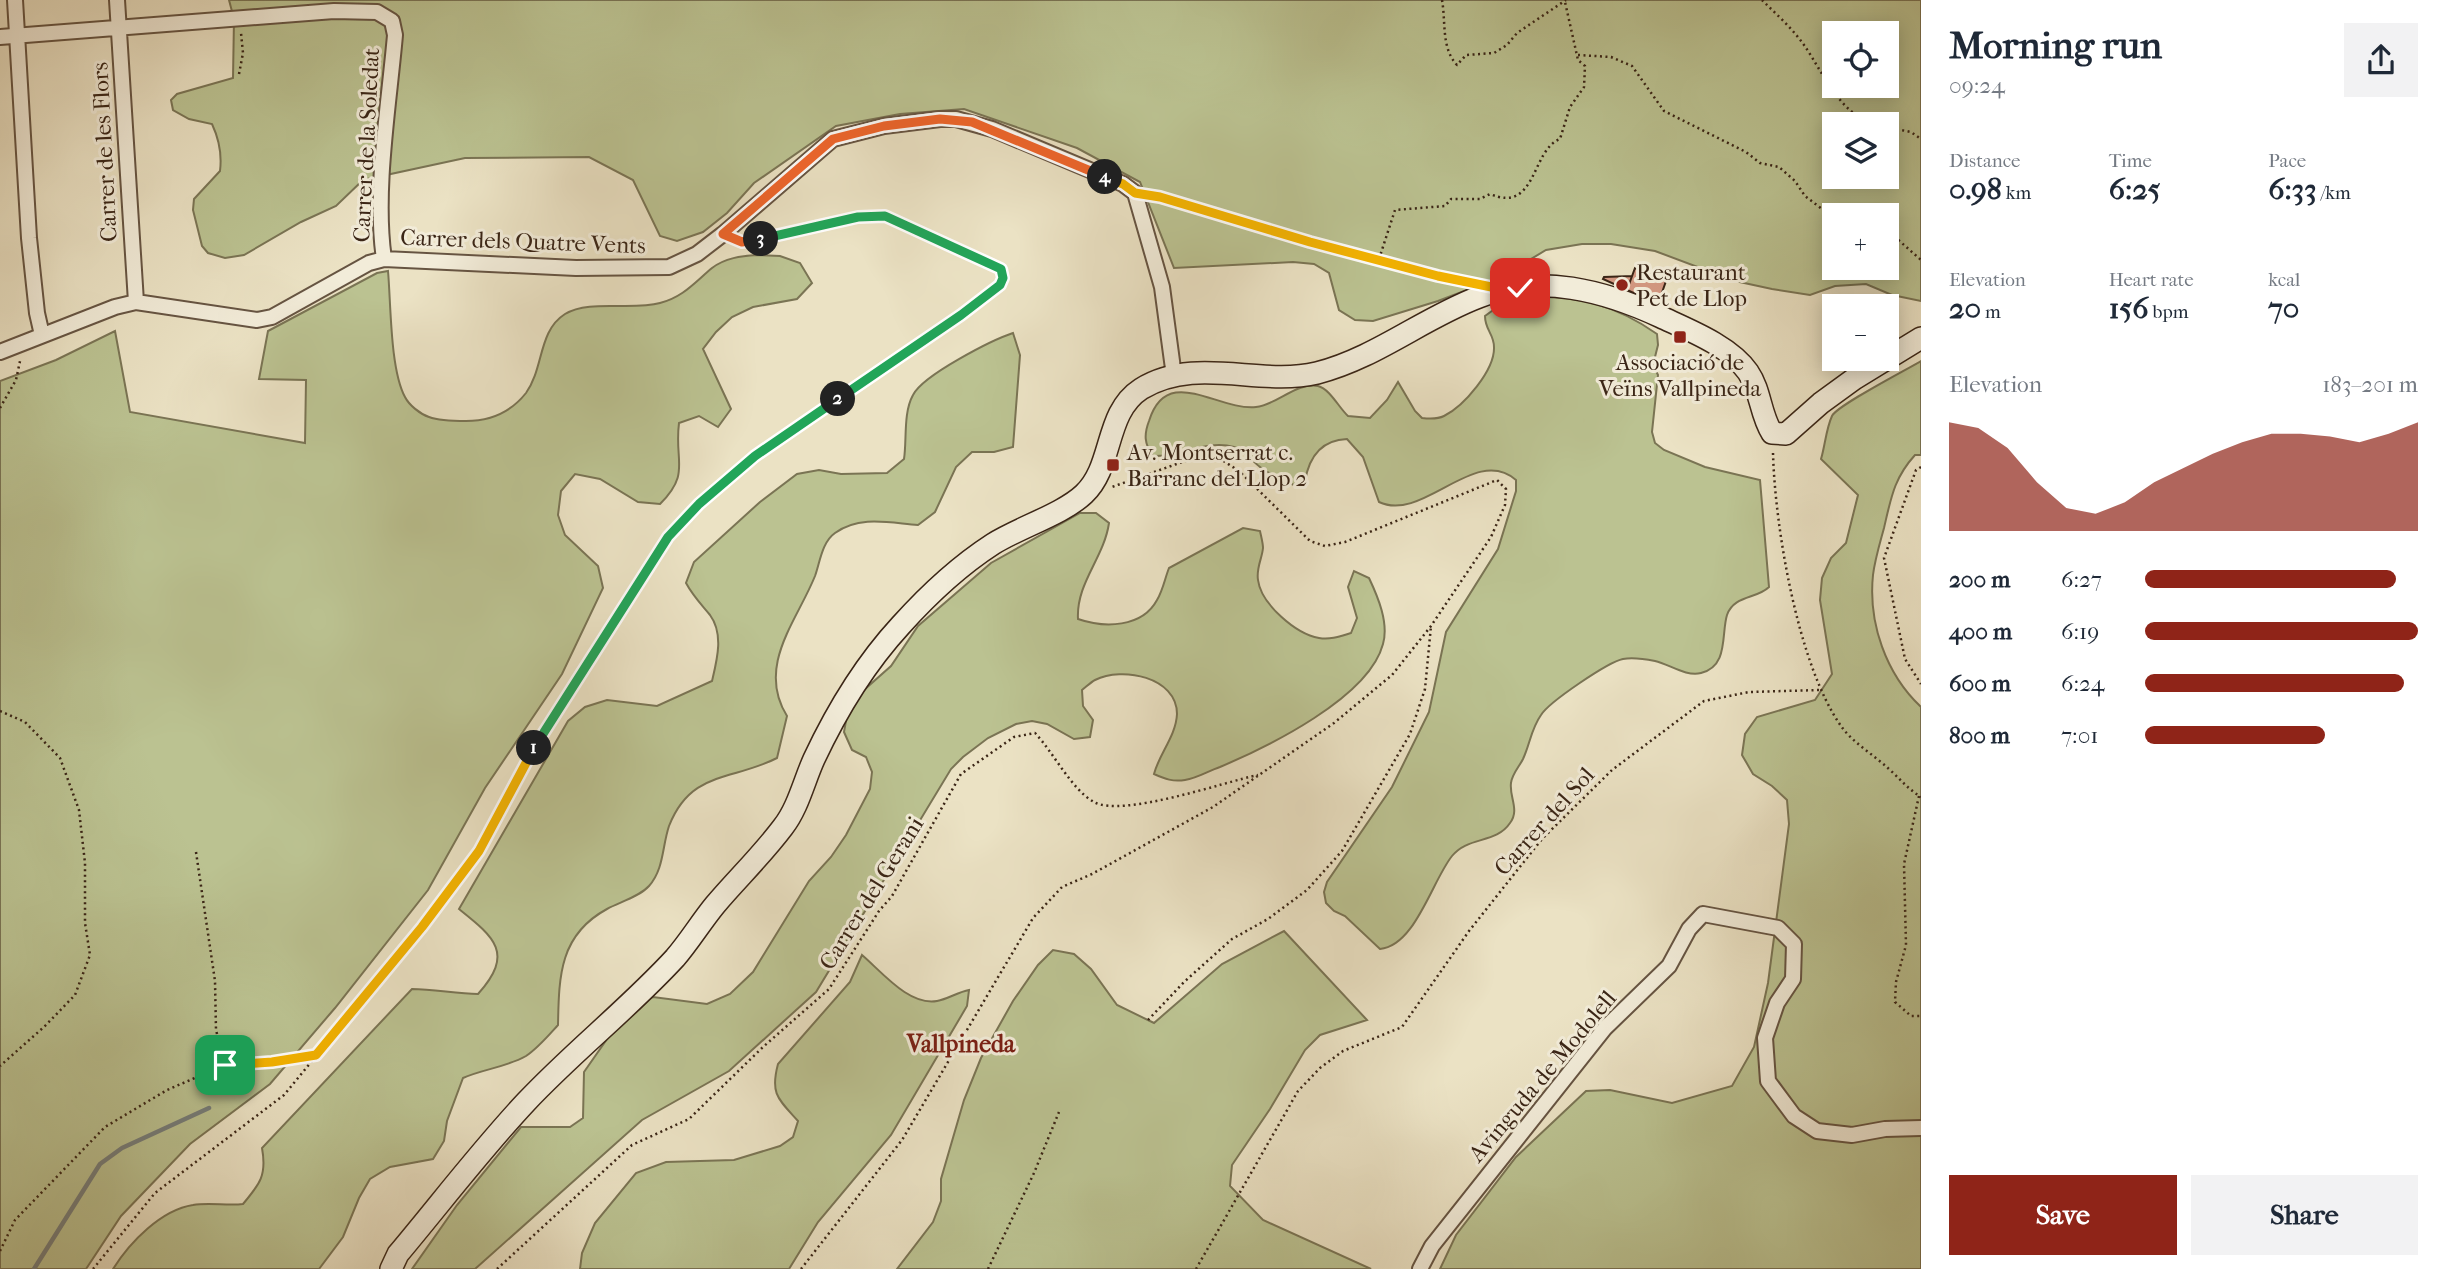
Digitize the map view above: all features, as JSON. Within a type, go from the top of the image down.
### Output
[{"type":"street","points":[[15,0],[29,238],[42,335]]},
{"type":"street","name":"Carrer de les Flors","points":[[117,0],[136,302]]},
{"type":"street","name":"Carrer de la Soledat","points":[[240,17],[334,11],[377,12],[392,21],[395,35],[380,232],[384,259]]},
{"type":"street","points":[[0,37],[240,17]]},
{"type":"street","name":"Carrer dels Quatre Vents","points":[[0,352],[136,302],[257,320],[272,317],[369,263],[384,259],[502,266],[649,269],[669,267],[684,262],[723,234],[833,139],[884,126],[956,119],[992,129],[1123,184],[1135,193]]},
{"type":"street","points":[[1135,193],[1162,288],[1174,376]]},
{"type":"street","points":[[391,1269],[398,1254],[525,1103],[676,957],[713,907],[788,821],[816,756],[866,664],[953,573],[994,543],[1082,496],[1103,462],[1122,408],[1143,388],[1185,373],[1262,377],[1312,374],[1345,365],[1477,297],[1520,288],[1566,287],[1613,297],[1641,308],[1683,327],[1734,357],[1747,370],[1757,387],[1772,433],[1786,434],[1793,431],[1821,403],[1921,338]]},
{"type":"street","name":"Avinguda de Modolell","points":[[1420,1269],[1432,1246],[1605,1028],[1669,966],[1689,929],[1703,915],[1778,928],[1794,944],[1793,979],[1777,1003],[1765,1038],[1768,1081],[1794,1116],[1817,1131],[1852,1135],[1885,1129],[1921,1128]]},
{"type":"path","points":[[1379,259],[1395,210],[1445,206],[1451,199],[1480,199],[1490,194],[1501,199],[1519,194],[1530,184],[1547,146],[1560,139],[1570,107],[1583,91],[1585,66],[1578,60],[1565,1],[1517,33],[1494,53],[1466,55],[1457,65],[1446,47],[1447,24],[1442,0]]},
{"type":"path","points":[[1762,0],[1802,43],[1830,86],[1852,112]]},
{"type":"path","points":[[239,74],[243,53],[240,17]]},
{"type":"path","points":[[1578,55],[1611,57],[1632,66],[1664,111],[1746,152],[1760,163],[1780,167],[1795,181],[1805,196],[1822,209]]},
{"type":"path","points":[[1899,130],[1911,132],[1921,139]]},
{"type":"path","points":[[1135,193],[1160,197],[1310,242],[1465,282]]},
{"type":"path","points":[[93,1269],[155,1193],[284,1094],[422,927],[479,851],[526,762],[668,537],[699,504],[755,456],[961,315],[1000,285],[1003,278],[1001,269],[988,261],[885,216],[858,217],[749,242],[735,240],[723,234]]},
{"type":"path","points":[[1899,241],[1921,260]]},
{"type":"path","points":[[0,408],[16,380],[20,362],[16,346]]},
{"type":"path","points":[[1772,433],[1777,508],[1792,591],[1805,646],[1820,690],[1842,729],[1920,797],[1904,864],[1906,945],[1896,982],[1895,1002],[1911,1016],[1921,1016]]},
{"type":"path","points":[[801,1269],[902,1140],[1033,918],[1062,887],[1092,874],[1213,807],[1334,723],[1392,675],[1431,626],[1496,527],[1505,505],[1506,489],[1497,480],[1345,542],[1325,546],[1310,541],[1239,471],[1222,460],[1185,461],[1082,496]]},
{"type":"path","points":[[1921,467],[1916,470],[1884,558],[1905,659],[1921,684]]},
{"type":"path","points":[[1147,1020],[1231,939],[1268,919],[1307,890],[1342,851],[1410,734],[1425,688],[1431,626]]},
{"type":"path","name":"Carrer del Sol","points":[[1196,1269],[1298,1091],[1320,1068],[1343,1051],[1402,1027],[1469,932],[1542,839],[1612,770],[1704,701],[1749,692],[1820,690]]},
{"type":"path","points":[[0,711],[25,722],[60,758],[79,810],[85,863],[85,923],[90,955],[75,995],[0,1066]]},
{"type":"path","name":"Carrer del Gerani","points":[[497,1269],[632,1145],[689,1119],[763,1047],[829,989],[879,911],[892,897],[961,774],[1014,737],[1035,733],[1052,751],[1072,781],[1096,803],[1136,806],[1261,774]]},
{"type":"path","points":[[196,852],[215,981],[216,1030],[225,1065]]},
{"type":"path","points":[[0,1251],[15,1220],[105,1127],[167,1090],[225,1065],[272,1062],[316,1055]]},
{"type":"path","points":[[988,1269],[1059,1112]]},
{"type":"green space","points":[[229,0],[1921,0],[1921,301],[1890,294],[1866,284],[1835,286],[1810,295],[1772,289],[1735,281],[1655,251],[1611,244],[1582,244],[1546,250],[1501,277],[1438,301],[1373,321],[1355,320],[1339,310],[1329,273],[1314,264],[1293,262],[1174,268],[1140,182],[1077,148],[964,109],[900,114],[836,126],[754,183],[727,213],[703,232],[677,241],[660,236],[633,180],[589,157],[465,158],[363,180],[336,206],[301,222],[244,255],[225,258],[208,253],[202,246],[193,210],[194,199],[220,171],[216,135],[212,124],[189,119],[173,110],[171,100],[177,94],[233,78],[234,19]]},
{"type":"green space","points":[[757,255],[780,256],[800,263],[812,283],[797,299],[753,307],[732,317],[703,349],[731,409],[718,427],[699,416],[679,423],[678,475],[670,493],[660,504],[638,502],[600,479],[575,474],[561,491],[558,515],[565,535],[598,566],[603,588],[562,674],[485,788],[428,890],[335,1008],[270,1084],[190,1144],[121,1216],[86,1269],[0,1269],[0,381],[56,360],[115,331],[130,412],[305,443],[306,380],[259,379],[268,331],[377,273],[388,271],[396,370],[407,400],[426,416],[442,420],[475,421],[507,410],[526,393],[550,330],[565,314],[586,307],[660,303],[682,293],[722,262]]},
{"type":"green space","points":[[1530,296],[1564,298],[1596,304],[1627,316],[1657,334],[1658,345],[1653,365],[1658,375],[1652,432],[1655,443],[1664,450],[1705,467],[1760,480],[1769,587],[1730,609],[1720,657],[1710,669],[1695,674],[1655,661],[1623,659],[1593,675],[1546,709],[1535,726],[1512,780],[1514,813],[1510,823],[1497,834],[1466,845],[1452,856],[1413,925],[1392,945],[1380,949],[1345,916],[1326,903],[1324,892],[1327,882],[1392,787],[1429,712],[1446,632],[1498,549],[1516,491],[1516,480],[1500,471],[1483,471],[1431,495],[1396,506],[1379,502],[1363,457],[1347,439],[1323,447],[1313,458],[1305,481],[1294,485],[1260,467],[1234,447],[1214,445],[1153,456],[1146,443],[1146,430],[1157,404],[1168,395],[1180,392],[1256,407],[1302,387],[1318,386],[1326,391],[1348,416],[1370,418],[1387,400],[1398,382],[1422,418],[1442,417],[1469,396],[1489,366],[1494,343],[1485,316],[1503,303]]},
{"type":"green space","points":[[1013,333],[1020,355],[1013,447],[994,452],[972,452],[956,467],[935,512],[918,525],[865,522],[845,527],[831,537],[824,547],[815,576],[790,627],[777,662],[779,697],[787,716],[777,758],[714,780],[689,795],[678,808],[669,826],[660,865],[649,886],[591,919],[571,944],[561,974],[558,1025],[526,1056],[463,1078],[447,1121],[444,1141],[433,1159],[390,1167],[370,1179],[343,1237],[319,1269],[113,1269],[137,1238],[169,1213],[199,1204],[243,1204],[261,1179],[264,1165],[262,1148],[412,989],[478,994],[496,967],[496,947],[482,928],[459,909],[568,721],[585,707],[607,700],[657,706],[712,681],[718,647],[717,630],[710,615],[686,583],[694,562],[760,502],[797,474],[819,470],[841,474],[887,473],[904,459],[908,410],[919,387],[959,359]]},
{"type":"green space","points":[[1921,361],[1921,455],[1915,455],[1902,472],[1894,489],[1875,563],[1872,593],[1873,611],[1882,647],[1898,679],[1921,707],[1921,1269],[1440,1269],[1456,1235],[1516,1157],[1586,1091],[1610,1090],[1672,1103],[1732,1086],[1754,1047],[1768,983],[1789,824],[1787,800],[1753,774],[1742,755],[1745,734],[1757,717],[1815,700],[1832,674],[1820,600],[1822,578],[1831,558],[1846,543],[1858,495],[1821,459],[1832,416],[1858,397]]},
{"type":"green space","points":[[1080,513],[1096,513],[1109,523],[1102,548],[1081,594],[1078,619],[1110,624],[1132,621],[1142,616],[1157,600],[1169,568],[1243,528],[1260,531],[1263,548],[1258,580],[1266,599],[1281,617],[1310,635],[1328,638],[1351,633],[1357,618],[1348,587],[1354,571],[1369,578],[1379,602],[1385,628],[1383,644],[1374,664],[1338,701],[1289,734],[1240,758],[1185,780],[1169,780],[1154,774],[1176,722],[1175,701],[1158,683],[1133,675],[1106,676],[1093,681],[1082,690],[1083,706],[1093,720],[1090,737],[1074,739],[1047,724],[1032,721],[1016,724],[988,738],[951,769],[816,992],[729,1071],[642,1120],[475,1269],[412,1269],[457,1205],[521,1127],[570,1127],[583,1118],[584,1072],[612,1032],[637,1006],[653,997],[707,1004],[730,994],[753,972],[809,881],[831,857],[846,835],[870,789],[872,772],[866,757],[852,750],[844,732],[847,715],[864,690],[891,666],[918,626],[991,563]]},
{"type":"green space","points":[[1284,931],[1367,1020],[1320,1035],[1305,1050],[1232,1165],[1230,1186],[1263,1220],[1371,1269],[897,1269],[933,1222],[941,1201],[941,1179],[964,1100],[981,1058],[1013,1001],[1038,965],[1053,950],[1074,954],[1091,969],[1117,1005],[1154,1023],[1222,964]]},
{"type":"green space","points":[[862,955],[896,986],[916,998],[937,1001],[969,990],[967,1006],[891,1135],[818,1222],[789,1269],[580,1269],[582,1253],[595,1223],[636,1173],[666,1162],[734,1160],[780,1146],[793,1137],[798,1121],[778,1096],[775,1082],[778,1064],[850,982]]},
{"type":"building","points":[[1635,268],[1666,281],[1658,304],[1627,290]]},
{"type":"building","name":"Restaurant Pet de Llop","points":[[1632,276],[1627,290],[1603,279],[1604,277]]},
{"type":"waterway","points":[[34,1269],[100,1164],[122,1148],[209,1108]]},
{"type":"place","name":"Restaurant Pet de Llop","points":[[1622,285]]},
{"type":"place","name":"Associació de Veïns Vallpineda","points":[[1680,337]]},
{"type":"place","name":"Av. Montserrat c. Barranc del Llop 2","points":[[1113,465]]},
{"type":"district","name":"Vallpineda","points":[[961,1044]]},
{"type":"route","points":[[225,1065],[272,1062],[316,1055],[422,927],[479,851],[526,762],[668,537],[699,504],[755,456],[961,315],[1000,285],[1003,278],[1001,269],[988,261],[885,216],[858,217],[749,242],[735,240],[723,234],[833,139],[884,126],[940,119],[972,122],[1123,184],[1135,193],[1160,197],[1310,242],[1361,253],[1438,276],[1506,290],[1520,288]]}]
